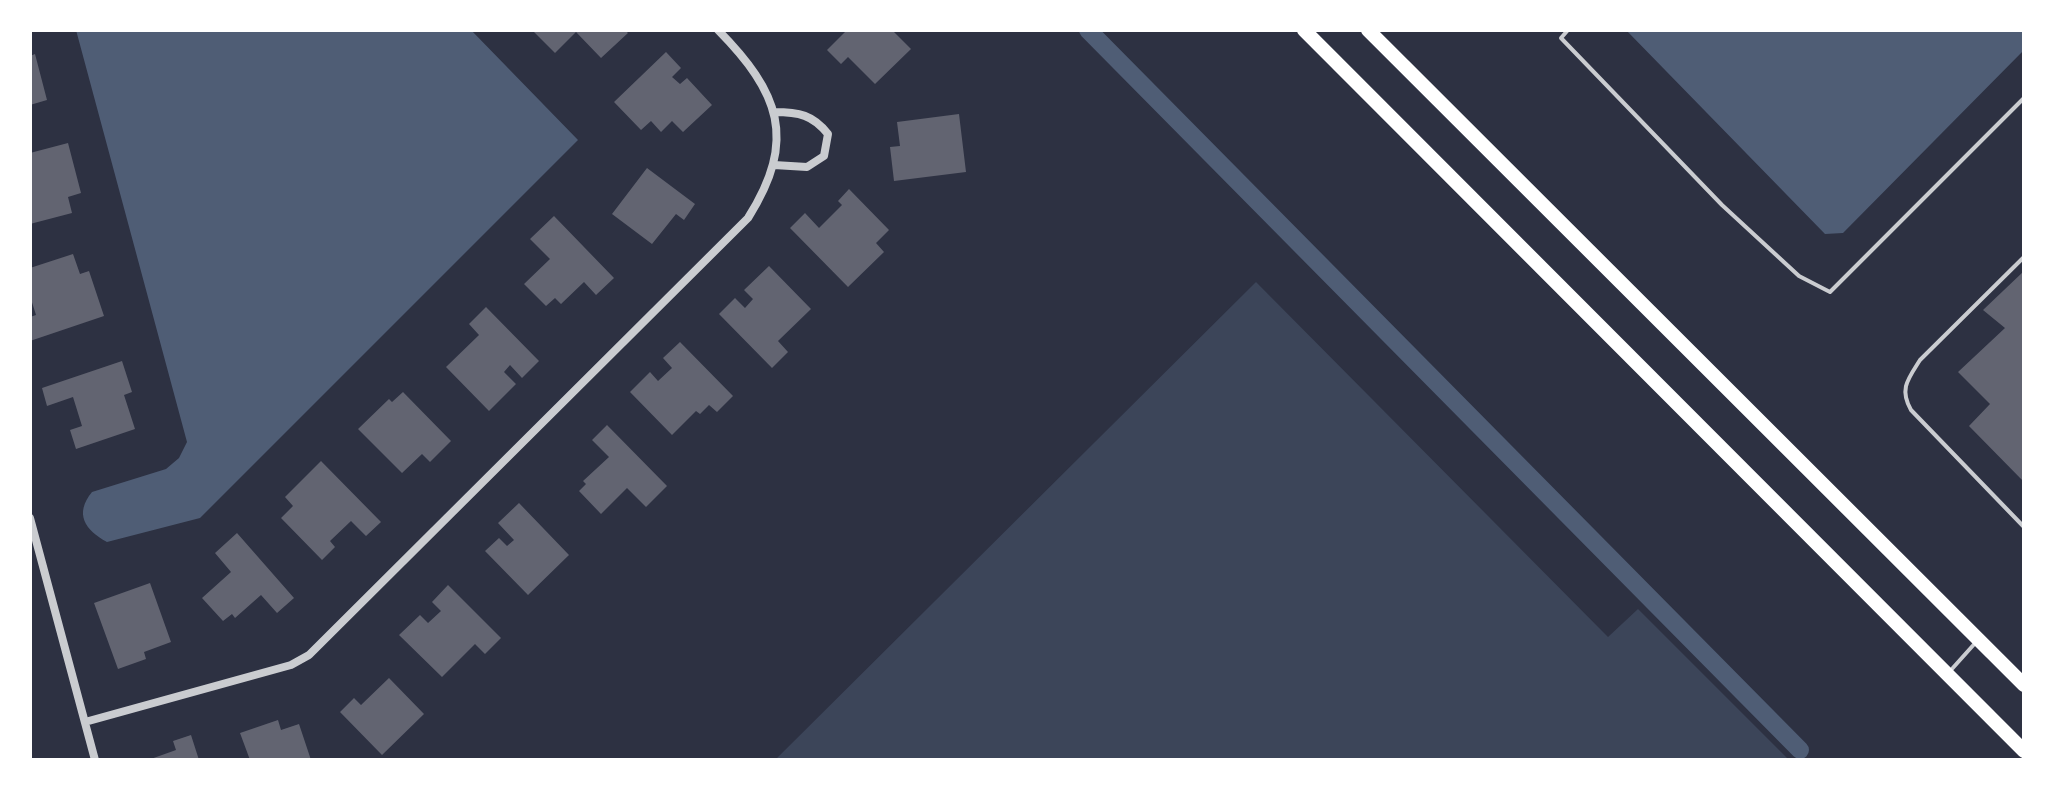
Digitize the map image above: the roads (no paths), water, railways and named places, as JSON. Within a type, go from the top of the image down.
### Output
[{"type":"highway","points":[[1304,30],[2024,751]]},
{"type":"highway","points":[[1368,30],[2024,685]]},
{"type":"street","points":[[85,722],[291,665],[309,655],[748,218],[764,192],[774,165],[777,143],[774,112],[762,81],[718,30]]},
{"type":"street","points":[[774,112],[798,112],[817,120],[828,134],[824,156],[807,167],[774,165]]},
{"type":"street","points":[[30,518],[95,760]]},
{"type":"lane","points":[[1568,30],[1561,38],[1722,205],[1799,276],[1830,292],[2024,98]]},
{"type":"lane","points":[[2024,257],[1920,360],[1907,381],[1904,398],[1911,410],[2024,527]]},
{"type":"lane","points":[[1947,674],[1979,639]]},
{"type":"waterway","points":[[1088,30],[1800,750]]}]
